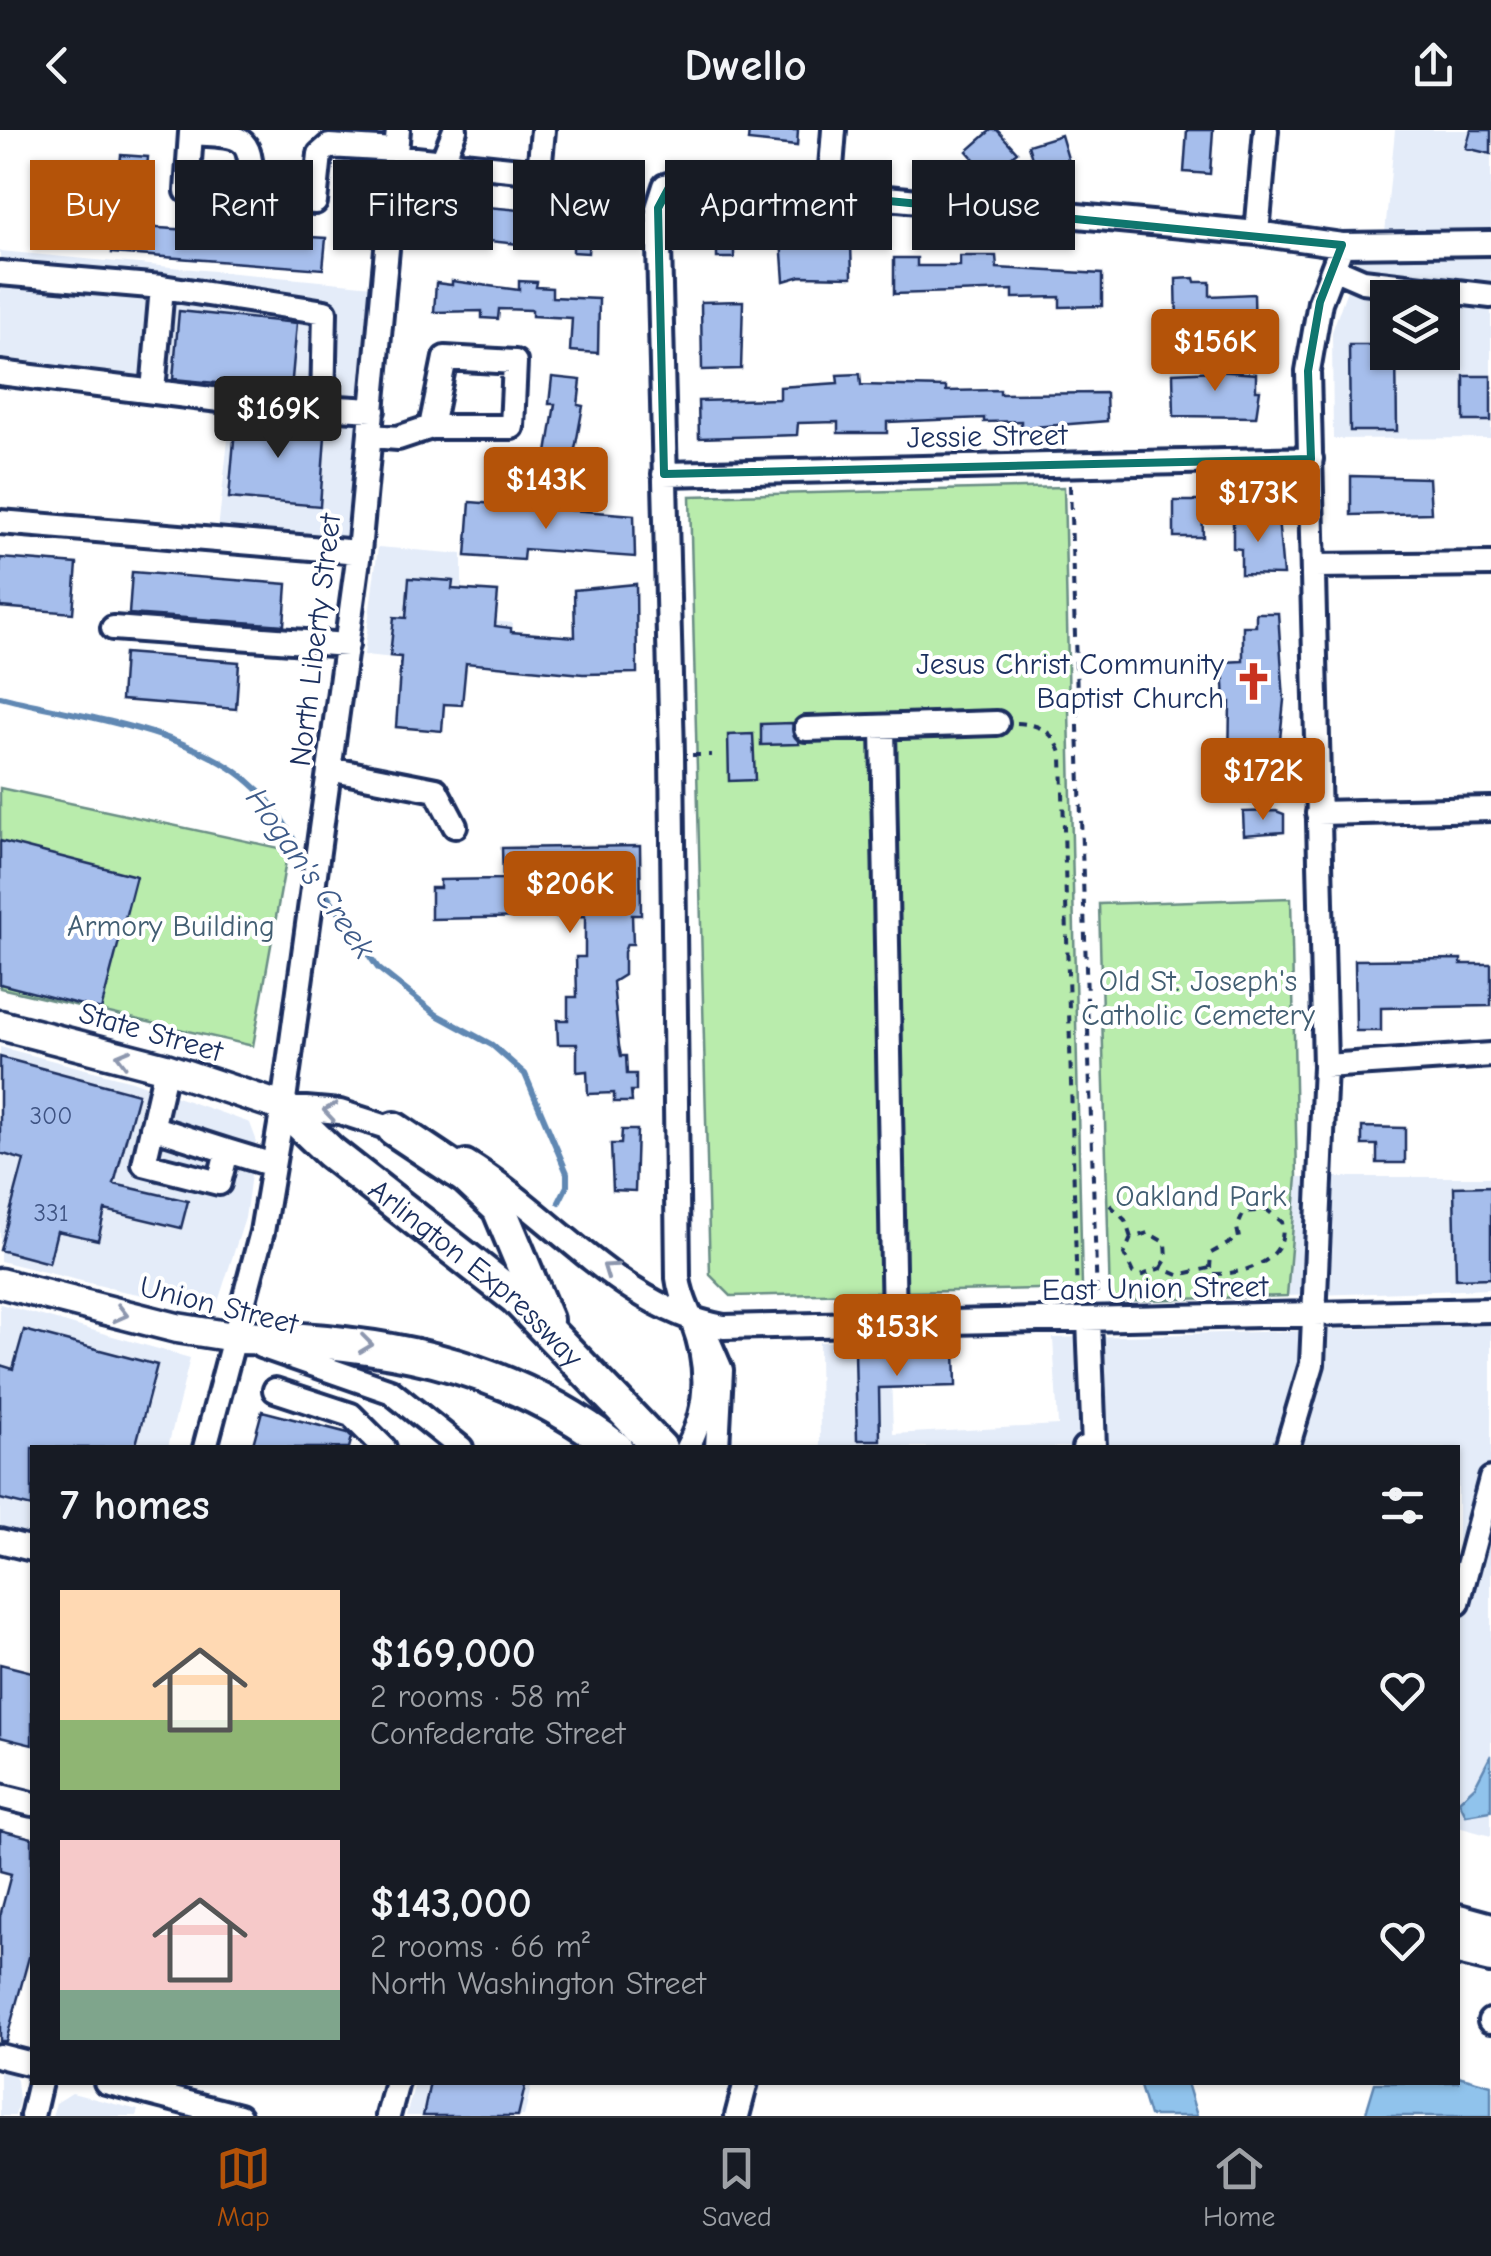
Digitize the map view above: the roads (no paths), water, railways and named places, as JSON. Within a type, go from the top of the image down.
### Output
[{"type":"highway","name":"Arlington Expressway","points":[[282,1107],[330,1152],[480,1266],[559,1340],[621,1437]]},
{"type":"highway","points":[[394,1128],[466,1177],[499,1208],[559,1340]]},
{"type":"highway","name":"Arlington Expressway","points":[[234,1337],[357,1343],[426,1355],[511,1384],[621,1437],[649,1445]]},
{"type":"main road","name":"State Street","points":[[0,1025],[166,1068],[282,1107]]},
{"type":"main road","name":"Union Street","points":[[0,1283],[176,1328],[234,1337]]},
{"type":"street","points":[[443,160],[456,130]]},
{"type":"street","points":[[493,167],[539,172],[543,130]]},
{"type":"street","points":[[831,160],[834,130]]},
{"type":"street","points":[[1257,233],[1266,130]]},
{"type":"street","points":[[313,202],[316,202],[320,154],[329,146],[397,146],[436,160]]},
{"type":"street","name":"North Liberty Street","points":[[206,1445],[273,1165],[282,1107],[347,645],[374,410],[397,146]]},
{"type":"street","points":[[665,186],[658,208],[678,1278],[692,1319],[705,1388],[700,1418],[688,1445]]},
{"type":"street","points":[[892,200],[1257,233],[1342,245],[1491,243]]},
{"type":"street","points":[[1288,1445],[1312,1364],[1326,1066],[1308,371],[1320,302],[1342,245]]},
{"type":"street","points":[[1333,268],[1363,281],[1491,296]]},
{"type":"street","points":[[0,273],[162,287],[325,312],[323,406]]},
{"type":"street","points":[[153,391],[162,287]]},
{"type":"street","points":[[370,436],[398,438],[431,428],[512,427],[515,362],[444,358],[431,428]]},
{"type":"street","points":[[0,373],[236,402],[374,410]]},
{"type":"street","name":"Jessie Street","points":[[664,474],[1311,459]]},
{"type":"street","points":[[0,522],[358,552]]},
{"type":"street","points":[[1314,566],[1491,564]]},
{"type":"street","points":[[113,628],[347,645]]},
{"type":"street","points":[[806,729],[997,723]]},
{"type":"street","points":[[882,727],[894,1324]]},
{"type":"street","points":[[329,770],[436,790],[455,826]]},
{"type":"street","points":[[1318,812],[1491,808]]},
{"type":"street","points":[[1326,1066],[1491,1055]]},
{"type":"street","points":[[166,1068],[144,1164],[219,1183],[227,1151]]},
{"type":"street","name":"East Union Street","points":[[282,1107],[340,1112],[394,1128],[484,1173],[615,1273],[692,1319],[724,1327],[1491,1310]]},
{"type":"street","points":[[152,1127],[273,1165]]},
{"type":"street","points":[[692,1319],[710,1340],[720,1362],[722,1413],[718,1445]]},
{"type":"street","points":[[1088,1320],[1094,1445]]},
{"type":"street","name":"Union Street","points":[[234,1337],[390,1391],[457,1445]]},
{"type":"street","points":[[275,1390],[352,1415],[381,1445]]},
{"type":"street","points":[[1460,1595],[1491,1479]]},
{"type":"street","points":[[0,1541],[30,1548]]},
{"type":"street","points":[[0,1796],[30,1804]]},
{"type":"street","points":[[0,2056],[30,2064]]},
{"type":"street","points":[[32,2116],[39,2085]]},
{"type":"street","points":[[118,2085],[240,2116]]},
{"type":"street","points":[[388,2116],[396,2085]]},
{"type":"street","points":[[737,2116],[745,2085]]},
{"type":"water","points":[[1491,1755],[1491,1811],[1466,1815],[1460,1800],[1475,1786]]},
{"type":"water","points":[[1460,2077],[1491,2085],[1491,2116],[1365,2116],[1374,2085],[1460,2085]]},
{"type":"water","points":[[1140,2085],[1188,2085],[1197,2116],[1149,2116]]},
{"type":"waterway","name":"Hogan's Creek","points":[[0,697],[136,728],[203,753],[232,769],[265,797],[308,865]]},
{"type":"waterway","name":"Hogan's Creek","points":[[320,885],[378,968],[437,1015],[492,1045],[525,1074],[567,1173],[567,1186],[559,1202]]},
{"type":"place","name":"Jesus Christ Community Baptist Church","points":[[1254,681]]},
{"type":"park label","name":"Armory Building","points":[[171,926]]},
{"type":"park label","name":"Old St. Joseph's Catholic Cemetery","points":[[1198,998]]},
{"type":"park label","name":"Oakland Park","points":[[1201,1196]]}]
